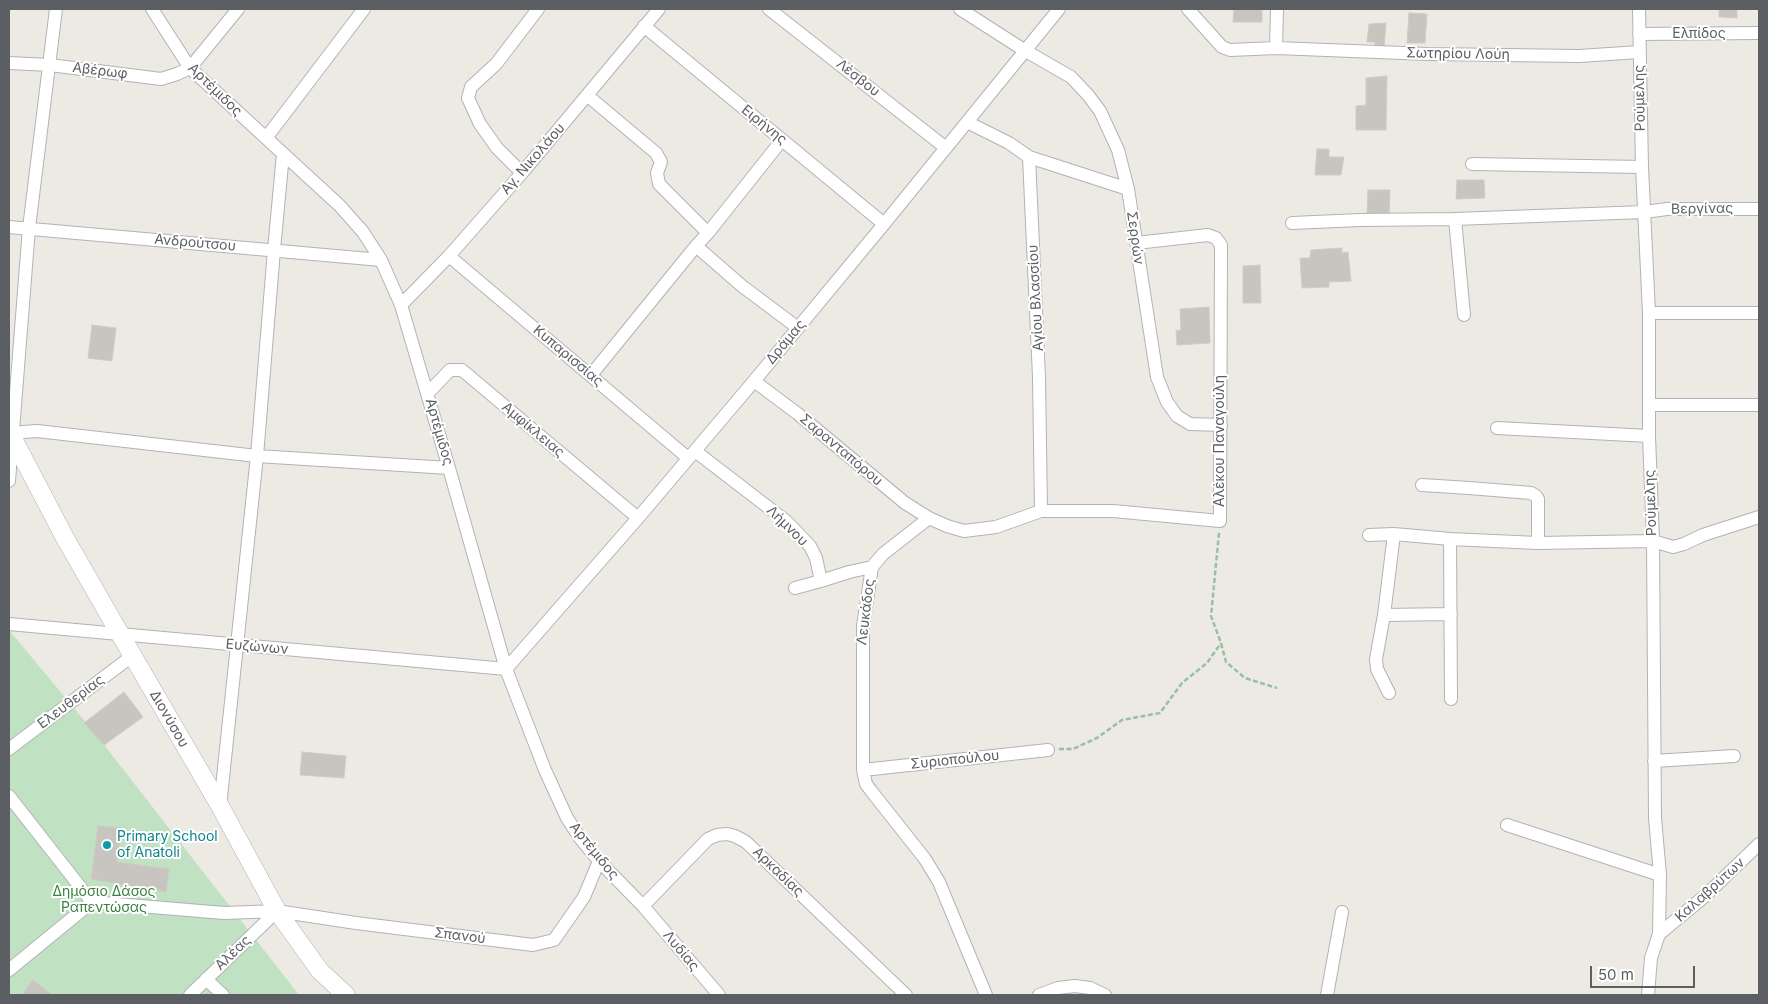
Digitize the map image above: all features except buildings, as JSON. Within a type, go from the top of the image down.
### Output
[{"type":"main road","name":"Διονύσου","points":[[10,434],[132,656],[220,806],[276,911],[311,960],[346,995]]},
{"type":"street","points":[[9,481],[10,434],[29,228],[56,9]]},
{"type":"street","name":"Αρτέμιδος","points":[[152,9],[190,68],[340,206],[363,232],[381,260],[401,305],[428,393],[506,669],[545,770],[567,818],[580,838],[599,861],[643,906]]},
{"type":"street","points":[[190,68],[238,9]]},
{"type":"street","points":[[266,138],[364,9]]},
{"type":"street","points":[[522,173],[497,148],[480,124],[468,98],[471,87],[496,64],[538,9]]},
{"type":"street","name":"Αγ. Νικολάου","points":[[401,305],[449,256],[522,173],[659,9]]},
{"type":"street","name":"Λέσβου","points":[[769,9],[946,148]]},
{"type":"street","name":"Σερρών","points":[[960,9],[1024,50],[1071,77],[1100,111],[1118,150],[1128,189],[1157,377],[1167,402],[1177,416],[1190,424],[1221,425]]},
{"type":"street","name":"Δράμας","points":[[506,669],[754,381],[1059,9]]},
{"type":"street","name":"Σωτηρίου Λούη","points":[[1188,9],[1222,47],[1230,50],[1276,48],[1428,54],[1579,56],[1639,52]]},
{"type":"street","points":[[1276,48],[1277,9]]},
{"type":"street","name":"Ρούμελης","points":[[1639,9],[1653,540],[1655,818],[1660,875],[1659,934],[1651,958],[1648,995]]},
{"type":"street","name":"Ειρήνης","points":[[644,26],[884,224]]},
{"type":"street","name":"Ελπίδος","points":[[1639,34],[1759,33]]},
{"type":"street","name":"Αβέρωφ","points":[[9,63],[161,78],[190,68]]},
{"type":"street","points":[[588,96],[656,153],[661,162],[657,173],[659,184],[708,233]]},
{"type":"street","points":[[967,122],[1009,143],[1029,157],[1128,189]]},
{"type":"street","points":[[591,375],[782,140]]},
{"type":"street","points":[[220,806],[257,456],[283,154]]},
{"type":"street","name":"Αγίου Βλασσίου","points":[[1029,157],[1040,377],[1042,511]]},
{"type":"street","points":[[1472,164],[1642,167]]},
{"type":"street","name":"Βεργίνας","points":[[1292,223],[1455,219],[1644,212],[1676,209],[1759,209]]},
{"type":"street","points":[[1455,219],[1464,315]]},
{"type":"street","name":"Ανδρούτσου","points":[[9,227],[381,260]]},
{"type":"street","name":"Αλέκου Παναγούλη","points":[[1136,243],[1208,235],[1216,238],[1221,245],[1220,520]]},
{"type":"street","points":[[696,246],[742,286],[798,328]]},
{"type":"street","name":"Κυπαρισσίας","points":[[449,256],[591,375],[691,454]]},
{"type":"street","points":[[1648,313],[1759,313]]},
{"type":"street","name":"Αμφίκλειας","points":[[428,393],[450,370],[462,370],[638,518]]},
{"type":"street","name":"Σαρανταπόρου","points":[[754,381],[798,414],[905,503],[929,518]]},
{"type":"street","points":[[1649,405],[1759,405]]},
{"type":"street","points":[[1498,428],[1649,436]]},
{"type":"street","points":[[10,434],[37,431],[257,456],[449,468]]},
{"type":"street","name":"Λήμνου","points":[[691,454],[786,521],[810,546],[816,558],[821,581]]},
{"type":"street","points":[[1422,485],[1487,489],[1536,496],[1538,499],[1538,543]]},
{"type":"street","points":[[929,518],[964,531],[996,527],[1042,511],[1113,511],[1220,520]]},
{"type":"street","points":[[1369,535],[1394,534],[1538,543],[1653,540],[1672,547],[1759,517]]},
{"type":"street","name":"Λευκάδος","points":[[929,518],[883,554],[872,567],[862,634],[863,770],[866,784],[925,859],[939,882],[986,995]]},
{"type":"street","points":[[1389,693],[1377,669],[1376,659],[1384,615],[1394,534]]},
{"type":"street","points":[[1450,539],[1452,699]]},
{"type":"street","points":[[795,588],[872,567]]},
{"type":"street","points":[[1384,615],[1451,614]]},
{"type":"street","name":"Ευζώνων","points":[[9,624],[506,669]]},
{"type":"street","name":"Ελευθερίας","points":[[9,749],[132,656]]},
{"type":"street","name":"Συριοπούλου","points":[[863,770],[1048,750]]},
{"type":"street","points":[[1654,761],[1734,756]]},
{"type":"street","points":[[9,796],[92,902],[9,970]]},
{"type":"street","points":[[1507,825],[1660,875]]},
{"type":"street","name":"Αρκαδίας","points":[[643,906],[708,839],[726,834],[735,836],[746,842],[906,995]]},
{"type":"street","name":"Καλαβρύτων","points":[[1659,934],[1712,890],[1759,844]]},
{"type":"street","name":"Σπανού","points":[[92,902],[224,913],[276,911],[533,945],[554,940],[584,897],[599,861]]},
{"type":"street","name":"Λυδίας","points":[[643,906],[719,995]]},
{"type":"street","name":"Αλέας","points":[[190,995],[276,911]]},
{"type":"street","points":[[1327,995],[1342,912]]},
{"type":"street","points":[[206,979],[223,995]]},
{"type":"street","points":[[1039,995],[1058,988],[1075,986],[1090,988],[1106,995]]},
{"type":"path","name":"Αλέκου Παναγούλη","points":[[1220,520],[1211,616],[1226,662],[1245,678],[1277,688]]},
{"type":"path","points":[[1048,750],[1072,749],[1098,738],[1122,720],[1160,713],[1182,683],[1207,664],[1221,643]]},
{"type":"green space","name":"Δημόσιο Δάσος Ραπεντώσας","points":[[9,630],[98,737],[299,995],[9,995]]},
{"type":"place","name":"Primary School of Anatoli","points":[[107,845]]}]
